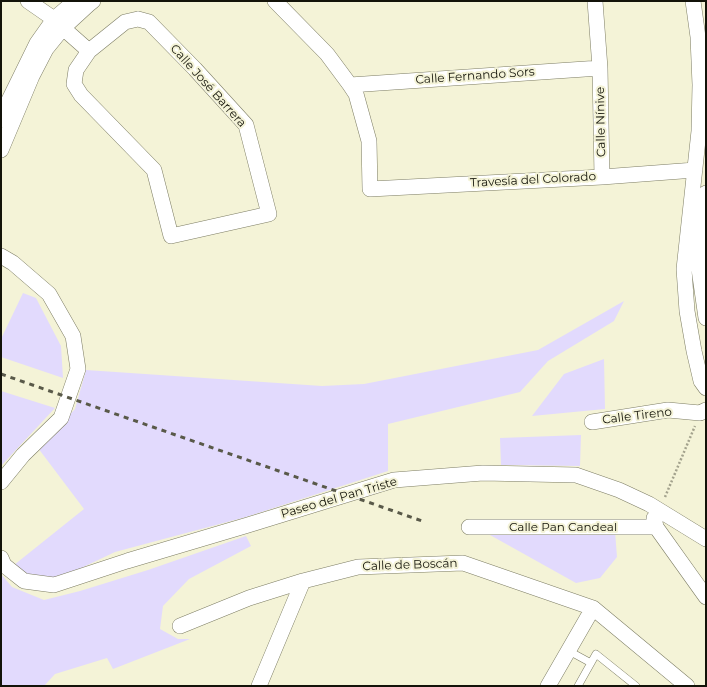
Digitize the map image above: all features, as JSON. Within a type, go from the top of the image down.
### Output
[{"type":"street","points":[[28,1],[59,23],[89,51]]},
{"type":"street","points":[[1,150],[32,76],[59,23],[75,1]]},
{"type":"street","points":[[1,120],[36,43],[59,23],[94,1]]},
{"type":"street","points":[[275,1],[327,54],[350,85]]},
{"type":"street","name":"Calle Nínive","points":[[595,1],[600,68],[602,177]]},
{"type":"street","points":[[693,1],[698,37],[700,85],[699,131],[684,269],[688,317],[694,351],[701,381],[706,388]]},
{"type":"street","name":"Calle José Barrera","points":[[138,19],[149,22],[195,69],[246,125],[269,214],[171,236],[154,170],[81,96],[74,84],[76,70],[89,51],[125,22],[138,19]]},
{"type":"street","name":"Calle Fernando Sors","points":[[350,85],[600,68]]},
{"type":"street","name":"Travesía del Colorado","points":[[350,85],[356,94],[369,141],[370,189],[602,177],[695,170]]},
{"type":"street","points":[[688,317],[706,317],[699,269],[706,193]]},
{"type":"street","points":[[1,256],[13,262],[49,294],[73,336],[78,369],[61,418],[23,455],[1,482]]},
{"type":"street","name":"Calle Tireno","points":[[592,422],[668,410],[703,412]]},
{"type":"street","name":"Paseo del Pan Triste","points":[[1,558],[4,565],[24,581],[54,585],[127,561],[394,480],[483,473],[576,475],[619,490],[654,507],[706,539]]},
{"type":"street","points":[[654,507],[656,527],[706,597]]},
{"type":"street","name":"Calle Pan Candeal","points":[[469,527],[656,527]]},
{"type":"street","name":"Calle de Boscán","points":[[180,626],[249,598],[303,581],[358,567],[463,563],[593,608],[687,686]]},
{"type":"street","points":[[259,686],[303,581]]},
{"type":"street","points":[[548,686],[593,608]]},
{"type":"lane","points":[[569,651],[591,663]]},
{"type":"lane","points":[[578,686],[596,654],[636,686]]},
{"type":"path","points":[[654,507],[703,412]]},
{"type":"shaded area","points":[[23,293],[36,298],[61,346],[63,378],[1,357],[1,339]]},
{"type":"shaded area","points":[[624,301],[614,321],[548,361],[520,392],[388,424],[388,471],[246,517],[115,552],[56,580],[27,574],[14,565],[84,509],[38,448],[75,409],[86,370],[322,386],[364,384],[538,350]]},
{"type":"shaded area","points":[[604,359],[605,409],[532,416],[564,374]]},
{"type":"shaded area","points":[[1,391],[55,408],[1,466]]},
{"type":"shaded area","points":[[581,435],[580,466],[501,465],[500,438]]},
{"type":"shaded area","points":[[615,531],[617,557],[600,578],[576,583],[490,535]]},
{"type":"shaded area","points":[[246,536],[251,546],[189,579],[163,606],[160,629],[178,639],[190,639],[113,669],[107,658],[55,674],[44,686],[1,686],[1,574],[12,587],[44,600],[80,591],[148,570]]},
{"type":"railway","points":[[1,374],[425,522]]}]
